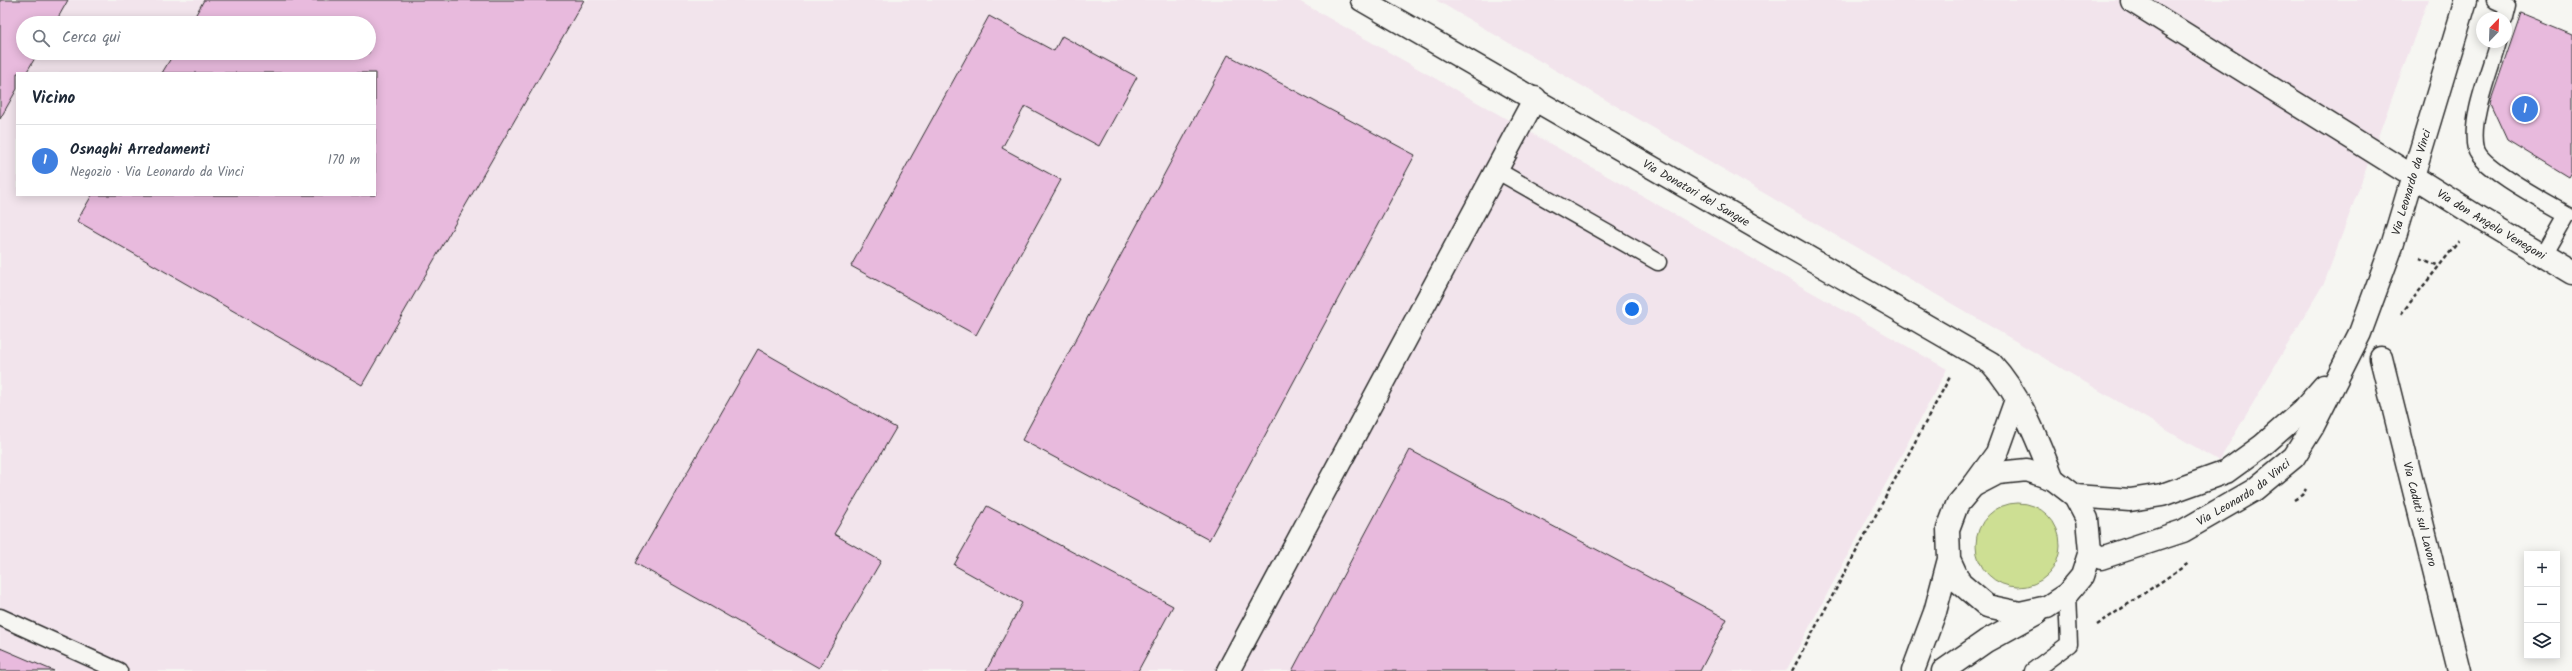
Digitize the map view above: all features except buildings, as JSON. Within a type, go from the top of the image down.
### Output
[{"type":"street","name":"Via Donatori del Sangue","points":[[1362,0],[1535,98],[1990,363],[2005,378],[2041,447],[2054,479]]},
{"type":"street","name":"Via Leonardo da Vinci","points":[[2090,551],[2102,558],[2183,531],[2254,490],[2294,457],[2360,332],[2392,246],[2411,175],[2466,0]]},
{"type":"street","name":"Via don Angelo Venegoni","points":[[2132,1],[2478,217],[2572,273]]},
{"type":"street","points":[[1228,671],[1535,98]]},
{"type":"street","name":"Via Caduti sul Lavoro","points":[[2381,358],[2459,671]]},
{"type":"street","name":"Via Leonardo da Vinci","points":[[2074,496],[2136,500],[2162,495],[2194,485],[2226,472],[2262,446],[2302,411],[2346,361]]},
{"type":"street","points":[[1913,671],[1935,612],[1949,559],[1948,529],[1957,505],[1997,453],[2016,400]]},
{"type":"street","points":[[1943,671],[1986,641],[2068,594],[2082,576],[2090,551],[2087,519],[2074,496],[2054,479],[2027,470],[1998,473],[1973,486]]},
{"type":"street","points":[[1949,559],[1960,583],[1987,606],[2020,613],[2047,607]]},
{"type":"lane","points":[[2495,0],[2508,6],[2506,12]]},
{"type":"lane","points":[[2496,48],[2475,123],[2476,150],[2492,168],[2567,214],[2542,256]]},
{"type":"lane","points":[[1496,170],[1658,262]]},
{"type":"lane","points":[[2033,671],[2069,644],[2068,594]]},
{"type":"lane","points":[[0,618],[119,671]]},
{"type":"path","points":[[2381,358],[2402,313],[2478,217]]},
{"type":"path","points":[[1792,671],[1965,348]]},
{"type":"shaded area","points":[[0,0],[1297,0],[1947,369],[1786,671],[0,671]]},
{"type":"shaded area","points":[[1436,0],[2428,0],[2325,281],[2219,461]]},
{"type":"green space","points":[[2018,503],[2034,506],[2048,515],[2057,529],[2060,545],[2057,561],[2048,575],[2034,584],[2018,587],[2002,584],[1988,575],[1979,561],[1976,545],[1979,529],[1988,515],[2002,506]]},
{"type":"place","name":"Osnaghi Arredamenti","points":[[2525,109]]}]
